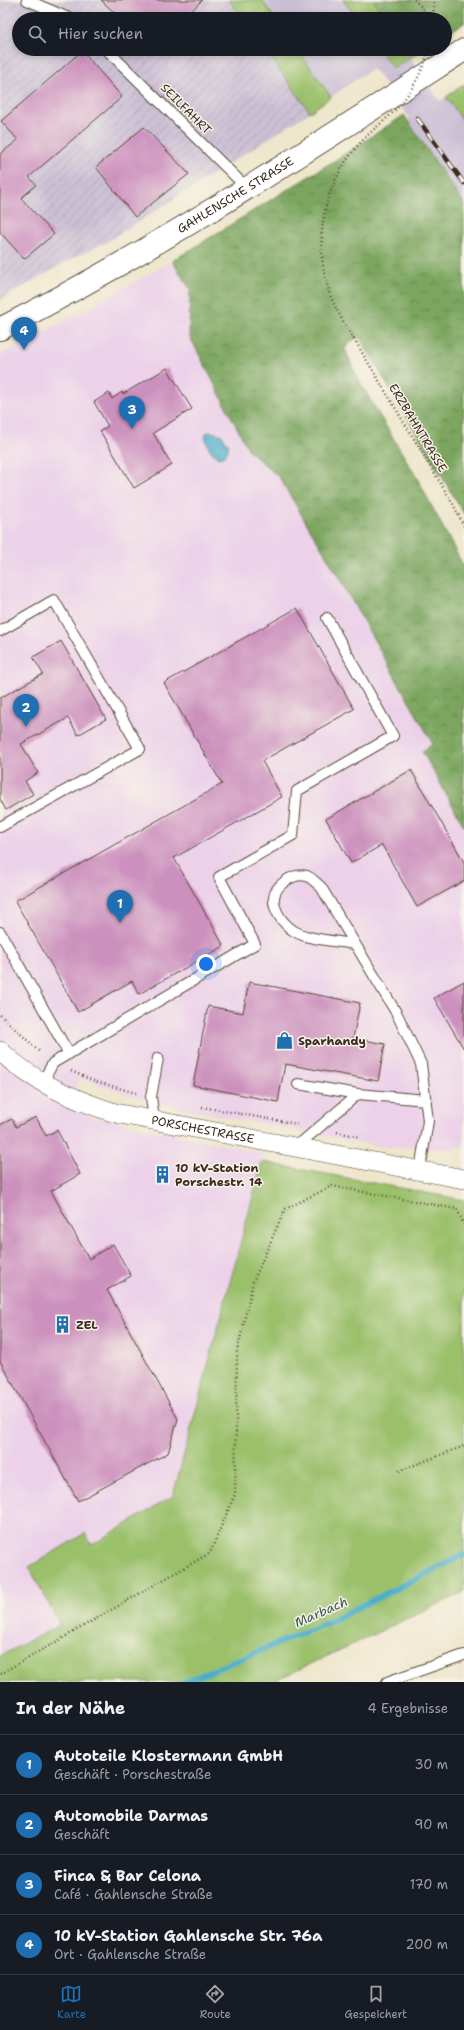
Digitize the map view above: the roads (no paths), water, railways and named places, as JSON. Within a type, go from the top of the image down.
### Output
[{"type":"street","name":"GAHLENSCHE STRASSE","points":[[0,329],[117,267],[247,188],[464,50]]},
{"type":"street","name":"PORSCHESTRASSE","points":[[0,1051],[17,1068],[42,1083],[87,1104],[115,1113],[296,1148],[420,1169],[464,1179]]},
{"type":"lane","points":[[27,0],[55,12]]},
{"type":"lane","name":"SEILFAHRT","points":[[113,56],[247,188]]},
{"type":"lane","points":[[0,632],[54,600],[140,749],[0,828]]},
{"type":"lane","points":[[42,1083],[53,1063],[255,944],[219,877],[293,835],[297,791],[393,736],[326,618]]},
{"type":"lane","points":[[354,944],[312,937],[294,931],[283,921],[275,909],[274,896],[282,883],[294,876],[306,876],[321,888],[397,1014],[421,1064],[428,1121],[420,1169]]},
{"type":"lane","points":[[0,932],[69,1054]]},
{"type":"lane","points":[[154,1120],[151,1098],[158,1058]]},
{"type":"lane","points":[[298,1084],[358,1094],[426,1100]]},
{"type":"lane","points":[[296,1148],[316,1128],[358,1094]]},
{"type":"lane","points":[[387,1682],[464,1655]]},
{"type":"water","points":[[210,432],[221,434],[228,444],[228,452],[223,457],[218,458],[208,447],[205,436],[206,433]]},
{"type":"waterway","name":"Marbach","points":[[185,1682],[329,1622],[464,1555]]},
{"type":"railway","points":[[417,118],[464,183]]},
{"type":"place","name":"10 kV-Station Gahlensche Str. 76a","points":[[24,350]]},
{"type":"place","name":"Finca & Bar Celona","points":[[132,429]]},
{"type":"place","name":"Automobile Darmas","points":[[26,727]]},
{"type":"place","name":"Autoteile Klostermann GmbH","points":[[120,923]]},
{"type":"place","name":"Sparhandy","points":[[285,1041]]},
{"type":"place","name":"10 kV-Station Porschestr. 14","points":[[162,1175]]},
{"type":"place","name":"ZEL","points":[[63,1325]]}]
